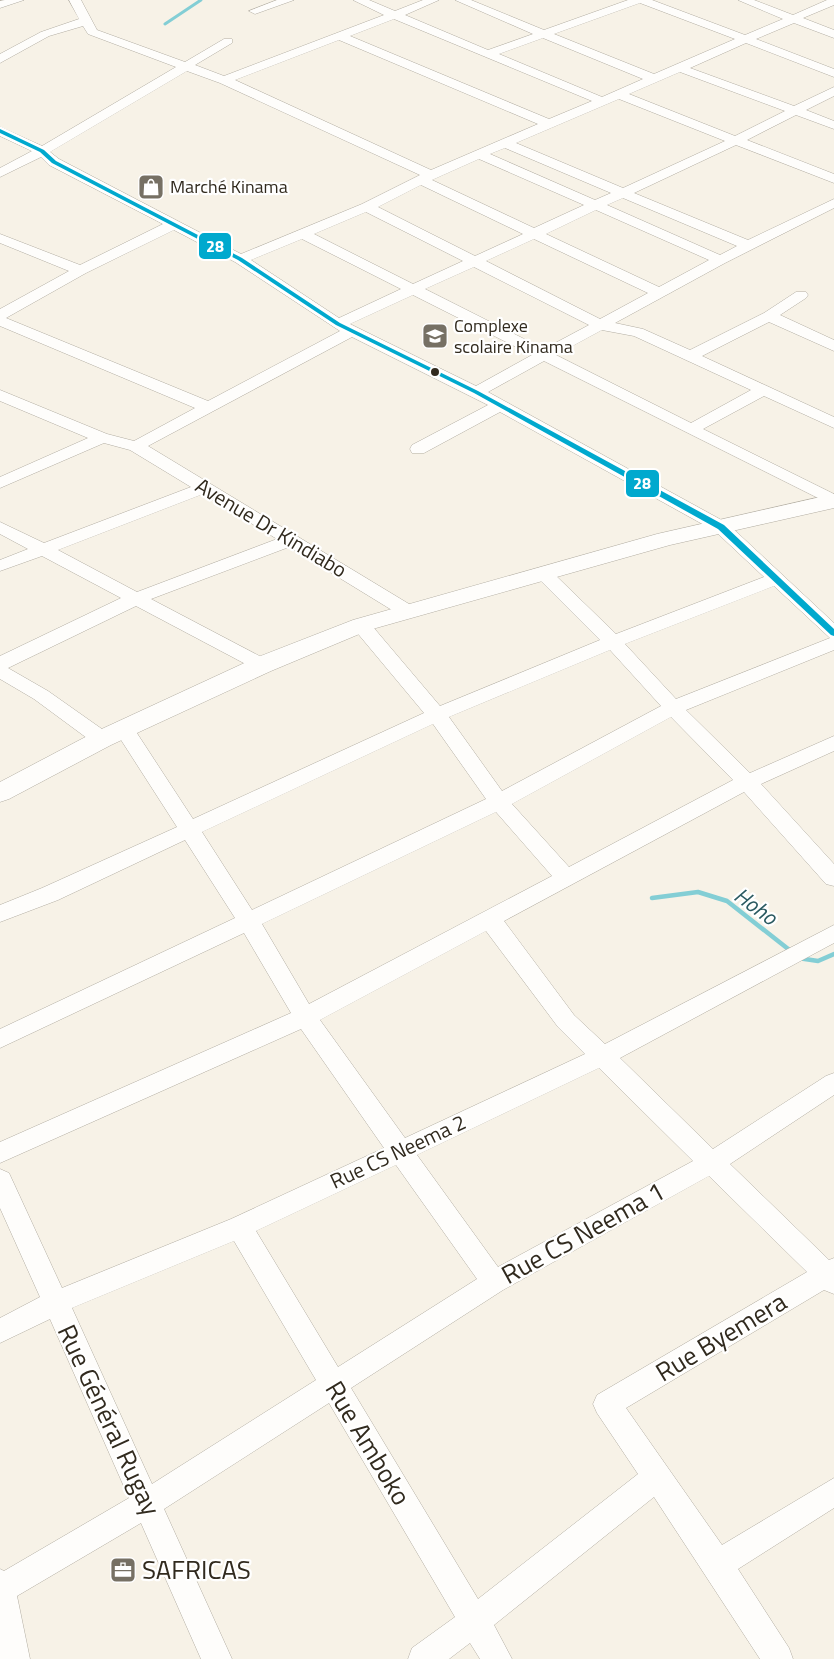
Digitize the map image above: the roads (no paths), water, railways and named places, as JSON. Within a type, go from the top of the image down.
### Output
[{"type":"main road","points":[[0,793],[102,739],[262,665],[361,625],[666,538],[834,501]]},
{"type":"street","points":[[0,4],[18,0]]},
{"type":"street","points":[[75,0],[92,32],[224,80],[427,178],[533,235],[660,293]]},
{"type":"street","points":[[255,11],[288,0]]},
{"type":"street","points":[[359,0],[602,101]]},
{"type":"street","points":[[224,80],[433,0]]},
{"type":"street","points":[[461,0],[654,79]]},
{"type":"street","points":[[490,53],[641,0],[834,73]]},
{"type":"street","points":[[744,0],[834,34]]},
{"type":"street","points":[[240,259],[367,207],[479,154],[834,1]]},
{"type":"street","points":[[0,59],[45,34],[85,21]]},
{"type":"street","points":[[337,35],[549,124]]},
{"type":"street","points":[[0,173],[42,151],[228,41]]},
{"type":"street","points":[[680,68],[834,124]]},
{"type":"street","points":[[136,446],[210,408],[344,327],[414,289],[735,141],[834,91]]},
{"type":"street","points":[[618,94],[834,179]]},
{"type":"street","points":[[0,131],[42,151],[54,162],[240,259],[344,327],[476,392],[721,527],[834,633]]},
{"type":"street","points":[[505,143],[749,246]]},
{"type":"street","points":[[479,154],[720,260]]},
{"type":"street","points":[[476,392],[720,260],[834,203]]},
{"type":"street","points":[[367,207],[601,325],[638,332],[834,423]]},
{"type":"street","points":[[0,315],[81,270],[173,225]]},
{"type":"street","points":[[303,234],[834,501]]},
{"type":"street","points":[[1,240],[81,270]]},
{"type":"street","points":[[690,356],[769,316],[801,295]]},
{"type":"street","points":[[769,316],[834,346]]},
{"type":"street","points":[[0,321],[210,408]]},
{"type":"street","points":[[691,429],[764,390]]},
{"type":"street","name":"Avenue Dr Kindiabo","points":[[1,396],[102,438],[136,446],[406,611]]},
{"type":"street","points":[[418,449],[498,406]]},
{"type":"street","points":[[0,483],[102,438]]},
{"type":"street","points":[[0,566],[204,488]]},
{"type":"street","points":[[0,527],[262,665]]},
{"type":"street","points":[[0,664],[135,599],[291,540]]},
{"type":"street","points":[[543,573],[613,642],[673,708],[747,782],[834,878]]},
{"type":"street","points":[[0,914],[50,894],[437,715],[613,642],[776,579]]},
{"type":"street","points":[[361,625],[437,715],[499,801],[566,878]]},
{"type":"street","points":[[0,1039],[499,801],[673,708],[834,643]]},
{"type":"street","points":[[0,672],[41,695],[102,739]]},
{"type":"street","points":[[124,729],[249,922],[304,1017],[494,1282]]},
{"type":"street","points":[[0,1153],[304,1017],[747,782],[834,743]]},
{"type":"street","points":[[490,919],[566,1021],[832,1276]]},
{"type":"street","name":"Rue CS Neema 2","points":[[0,1331],[55,1304],[240,1227],[399,1150],[603,1056],[834,933]]},
{"type":"street","name":"Rue CS Neema 1","points":[[0,1588],[148,1503],[494,1282],[712,1162],[834,1083]]},
{"type":"street","name":"Rue Général Rugay","points":[[0,1180],[217,1659]]},
{"type":"street","name":"Rue Amboko","points":[[240,1227],[497,1659]]},
{"type":"street","name":"Rue Byemera","points":[[658,1476],[607,1404],[832,1276]]},
{"type":"street","points":[[423,1659],[475,1621],[658,1476],[778,1659]]},
{"type":"street","points":[[718,1565],[834,1492]]},
{"type":"street","points":[[0,1588],[15,1659]]},
{"type":"waterway","points":[[165,24],[201,0]]},
{"type":"waterway","name":"Hoho","points":[[652,898],[698,892],[727,901],[792,952]]},
{"type":"waterway","name":"Hoho","points":[[798,958],[818,961],[834,954]]},
{"type":"place","name":"Marché Kinama","points":[[151,187]]},
{"type":"place","name":"Complexe scolaire Kinama","points":[[435,336]]},
{"type":"place","name":"SAFRICAS","points":[[123,1570]]}]
